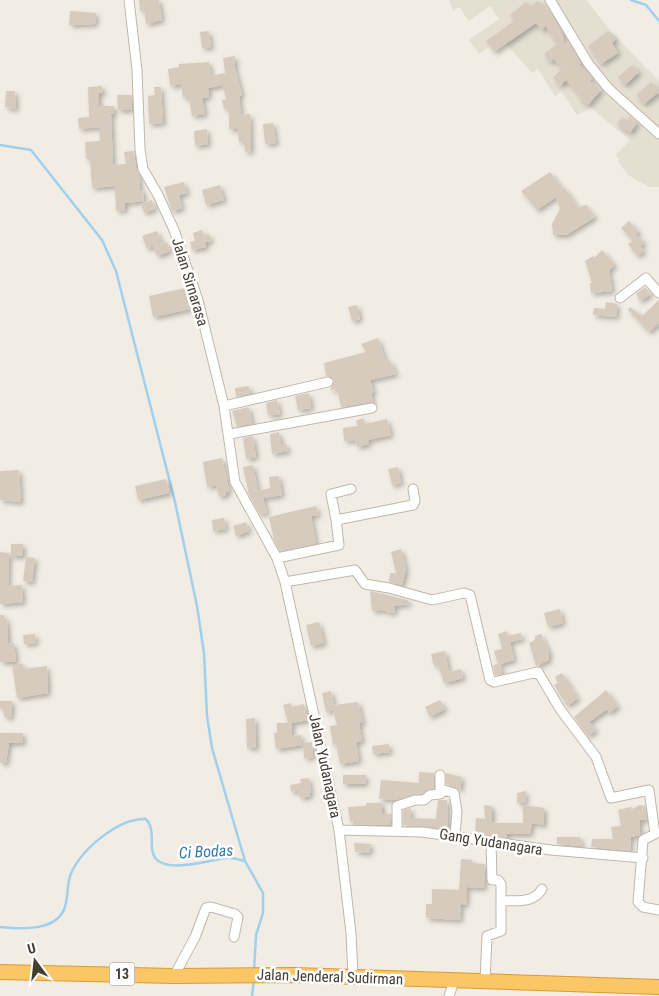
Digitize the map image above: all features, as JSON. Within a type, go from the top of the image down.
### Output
[{"type":"highway","name":"Jalan Jenderal Sudirman","points":[[0,972],[174,976],[353,976],[659,987]]},
{"type":"street","name":"Jalan Sirnarasa","points":[[129,0],[137,70],[143,169],[158,195],[174,230],[192,282],[224,406],[230,434],[235,482],[277,558]]},
{"type":"street","points":[[550,0],[588,63],[608,88],[659,134]]},
{"type":"street","points":[[620,298],[646,278],[659,293]]},
{"type":"street","points":[[224,406],[328,382]]},
{"type":"street","points":[[230,434],[372,408]]},
{"type":"street","points":[[277,558],[339,545],[331,494],[350,489]]},
{"type":"street","points":[[336,520],[413,505],[416,501],[413,489]]},
{"type":"street","name":"Jalan Yudanagara","points":[[277,558],[285,582],[339,830],[351,933],[353,976]]},
{"type":"street","points":[[285,582],[355,570],[365,584],[389,588],[432,600],[467,594],[474,608],[492,681],[538,672],[560,709],[596,757],[611,798],[649,790],[655,831],[654,835],[643,840],[638,902],[643,907],[659,910]]},
{"type":"street","points":[[440,775],[440,794]]},
{"type":"street","points":[[397,831],[398,806],[424,800],[430,795],[440,794],[444,790],[454,793],[457,811],[455,835]]},
{"type":"street","name":"Gang Yudanagara","points":[[339,830],[455,835],[550,850],[643,858]]},
{"type":"street","points":[[485,981],[487,936],[501,931],[501,884],[498,880],[492,880],[491,841]]},
{"type":"street","points":[[501,901],[532,899],[538,896],[542,888]]},
{"type":"street","points":[[174,976],[195,937],[206,908],[211,907],[235,914],[238,917],[234,937]]},
{"type":"street","points":[[449,996],[454,981]]},
{"type":"shaded area","points":[[449,0],[586,0],[614,35],[659,81],[659,187],[649,187],[628,175],[620,164],[616,154],[630,140],[591,108],[577,115],[562,92],[555,96],[538,69],[532,73],[501,38],[479,54],[469,40],[499,19],[490,6],[469,21],[459,7],[453,11]]},
{"type":"building","points":[[139,0],[159,0],[162,20],[146,24],[144,10],[140,11]]},
{"type":"building","points":[[537,1],[549,10],[562,33],[565,44],[568,42],[581,63],[579,64],[592,79],[590,81],[601,90],[588,105],[579,98],[580,96],[566,80],[560,86],[553,77],[562,69],[554,59],[550,62],[544,54],[557,44],[546,26],[542,30],[536,23],[494,52],[486,41],[514,21],[510,15],[526,2],[530,7]]},
{"type":"building","points":[[70,11],[96,13],[95,24],[69,25]]},
{"type":"building","points":[[209,31],[211,47],[202,48],[200,32]]},
{"type":"building","points":[[608,31],[616,39],[612,43],[618,53],[601,64],[588,46]]},
{"type":"building","points":[[235,56],[235,68],[242,95],[239,96],[241,115],[250,114],[251,151],[245,152],[244,141],[239,142],[237,129],[229,129],[229,108],[224,109],[222,100],[226,99],[223,85],[208,88],[209,97],[202,98],[205,114],[192,116],[189,97],[183,98],[181,84],[170,86],[168,69],[179,67],[179,64],[209,62],[211,76],[225,73],[223,58]]},
{"type":"building","points":[[632,65],[639,72],[625,85],[618,77]]},
{"type":"building","points":[[651,82],[659,92],[644,104],[636,95]]},
{"type":"building","points":[[102,86],[103,93],[99,93],[99,106],[114,106],[114,114],[111,114],[113,165],[126,164],[124,152],[134,151],[140,190],[143,190],[144,201],[125,203],[125,210],[116,211],[115,186],[92,188],[90,159],[86,159],[85,142],[100,141],[99,127],[79,129],[78,118],[89,117],[88,87]]},
{"type":"building","points":[[154,87],[161,87],[163,123],[149,124],[148,96],[155,95]]},
{"type":"building","points":[[6,91],[15,91],[16,109],[5,107]]},
{"type":"building","points":[[117,95],[132,95],[132,110],[118,110]]},
{"type":"building","points":[[629,116],[637,123],[630,133],[617,124],[622,117],[628,122]]},
{"type":"building","points":[[273,123],[276,143],[265,144],[263,124]]},
{"type":"building","points":[[207,129],[208,144],[195,146],[194,131]]},
{"type":"building","points":[[550,172],[563,189],[565,188],[577,207],[587,205],[589,212],[591,211],[595,217],[566,235],[553,235],[552,224],[560,209],[556,197],[537,210],[521,191]]},
{"type":"building","points":[[184,182],[187,193],[179,195],[182,208],[172,211],[164,187]]},
{"type":"building","points":[[220,185],[224,200],[206,205],[202,190]]},
{"type":"building","points":[[152,200],[155,209],[144,213],[141,204]]},
{"type":"building","points":[[629,221],[639,232],[635,235],[645,242],[640,246],[644,251],[637,256],[628,244],[633,241],[621,228]]},
{"type":"building","points":[[202,230],[204,235],[209,234],[211,241],[205,242],[206,247],[192,250],[190,242],[195,241],[193,233]]},
{"type":"building","points":[[157,231],[162,244],[167,242],[170,251],[157,256],[153,246],[147,249],[142,236]]},
{"type":"building","points":[[602,250],[615,265],[609,270],[612,291],[591,293],[590,283],[592,283],[585,261],[593,256],[594,258]]},
{"type":"building","points":[[645,287],[651,294],[640,301],[636,294]]},
{"type":"building","points":[[185,288],[190,309],[153,317],[149,296]]},
{"type":"building","points":[[659,300],[659,323],[649,332],[628,310],[630,307],[642,316]]},
{"type":"building","points":[[606,302],[617,304],[616,317],[593,315],[594,308],[605,309]]},
{"type":"building","points":[[357,305],[360,319],[352,321],[348,307]]},
{"type":"building","points":[[378,338],[386,362],[390,360],[396,374],[370,380],[374,393],[371,393],[373,402],[341,407],[337,389],[330,390],[334,381],[332,377],[326,376],[324,363],[366,352],[361,344]]},
{"type":"building","points":[[249,386],[250,394],[236,397],[235,388]]},
{"type":"building","points":[[309,393],[311,408],[298,410],[295,396]]},
{"type":"building","points":[[277,400],[280,414],[268,415],[266,403]]},
{"type":"building","points":[[249,407],[252,424],[237,426],[232,411]]},
{"type":"building","points":[[363,418],[365,424],[387,419],[391,435],[368,440],[369,444],[357,447],[355,440],[344,441],[343,428],[358,426],[356,421]]},
{"type":"building","points":[[279,432],[281,444],[286,444],[288,451],[272,454],[270,434]]},
{"type":"building","points":[[253,436],[256,457],[246,459],[243,438]]},
{"type":"building","points":[[222,458],[229,491],[226,492],[226,495],[219,497],[216,485],[207,487],[203,462]]},
{"type":"building","points":[[253,465],[258,491],[270,488],[269,477],[279,476],[282,495],[263,498],[267,513],[260,514],[249,495],[243,467]]},
{"type":"building","points":[[398,467],[401,483],[392,485],[388,469]]},
{"type":"building","points":[[19,470],[21,502],[0,500],[0,471]]},
{"type":"building","points":[[166,479],[169,493],[138,500],[135,486]]},
{"type":"building","points":[[316,506],[318,515],[311,516],[316,544],[280,551],[274,540],[269,517]]},
{"type":"building","points":[[224,518],[226,529],[213,531],[212,520]]},
{"type":"building","points":[[246,522],[249,531],[236,536],[233,526]]},
{"type":"building","points":[[11,544],[23,544],[23,556],[11,556]]},
{"type":"building","points":[[401,549],[406,569],[402,585],[389,582],[390,573],[396,573],[391,552]]},
{"type":"building","points":[[0,552],[9,553],[8,586],[22,585],[23,602],[0,604]]},
{"type":"building","points":[[26,557],[35,558],[32,582],[23,581]]},
{"type":"building","points":[[370,591],[408,600],[409,604],[394,606],[395,612],[386,613],[386,610],[372,611]]},
{"type":"building","points":[[560,609],[563,623],[548,627],[544,613]]},
{"type":"building","points":[[0,615],[4,615],[4,619],[7,619],[8,644],[14,643],[16,662],[0,662]]},
{"type":"building","points":[[319,622],[324,643],[311,646],[306,625]]},
{"type":"building","points":[[507,631],[508,636],[521,633],[522,639],[510,642],[514,660],[500,664],[502,674],[495,675],[493,665],[498,664],[494,651],[502,649],[498,634]]},
{"type":"building","points":[[35,634],[36,643],[24,644],[23,635]]},
{"type":"building","points":[[541,634],[549,651],[549,660],[536,666],[529,643],[535,640],[535,636]]},
{"type":"building","points":[[445,651],[449,672],[461,669],[463,678],[444,683],[438,665],[434,666],[431,654]]},
{"type":"building","points":[[12,664],[23,664],[24,669],[47,666],[48,693],[17,698]]},
{"type":"building","points":[[562,673],[578,698],[567,706],[554,685],[558,683],[555,677]]},
{"type":"building","points":[[606,690],[618,706],[609,713],[607,709],[589,722],[596,730],[588,736],[574,717]]},
{"type":"building","points":[[331,691],[334,705],[358,702],[363,723],[359,723],[362,741],[356,742],[359,761],[340,764],[336,744],[333,745],[330,726],[337,725],[333,710],[326,712],[322,693]]},
{"type":"building","points":[[440,700],[445,709],[430,717],[425,707]]},
{"type":"building","points":[[0,701],[12,701],[11,717],[4,717],[4,709],[0,709]]},
{"type":"building","points":[[291,703],[292,707],[304,704],[308,720],[292,723],[292,736],[301,735],[302,745],[276,749],[274,733],[277,733],[277,723],[288,723],[283,705]]},
{"type":"building","points":[[255,718],[256,748],[247,748],[246,719]]},
{"type":"building","points":[[0,733],[23,733],[23,743],[9,743],[6,763],[0,763]]},
{"type":"building","points":[[312,742],[313,757],[304,758],[303,743]]},
{"type":"building","points":[[389,744],[390,752],[373,754],[372,746]]},
{"type":"building","points":[[419,772],[434,773],[434,788],[422,794],[395,800],[379,799],[381,780],[419,783]]},
{"type":"building","points":[[446,773],[462,777],[460,791],[456,787],[446,784]]},
{"type":"building","points":[[343,775],[366,775],[365,784],[343,784]]},
{"type":"building","points":[[309,778],[310,796],[300,798],[298,790],[291,792],[290,785],[301,783],[300,779]]},
{"type":"building","points":[[526,791],[525,803],[517,803],[517,793]]},
{"type":"building","points":[[438,800],[447,800],[448,829],[403,825],[403,810],[411,808],[410,818],[436,819]]},
{"type":"building","points":[[366,803],[382,803],[382,814],[391,814],[391,825],[350,822],[348,807],[366,806]]},
{"type":"building","points":[[484,805],[492,806],[492,822],[498,823],[523,823],[523,805],[544,808],[544,825],[532,823],[530,834],[507,834],[507,838],[475,833],[476,818],[485,819]]},
{"type":"building","points":[[640,805],[645,806],[647,820],[640,820],[640,835],[631,837],[630,851],[591,847],[592,839],[613,839],[611,827],[621,826],[618,810],[631,807],[632,809]]},
{"type":"building","points":[[557,837],[580,837],[582,846],[557,844]]},
{"type":"building","points":[[354,843],[371,844],[369,853],[355,852]]},
{"type":"building","points":[[461,859],[472,860],[472,863],[485,864],[484,888],[467,887],[466,905],[461,904],[460,920],[426,918],[426,904],[432,904],[432,889],[459,890]]},
{"type":"waterway","points":[[631,0],[646,5],[659,21]]},
{"type":"waterway","points":[[0,145],[31,150],[102,240],[116,271],[175,502],[197,606],[204,653],[207,716],[212,748],[245,861]]},
{"type":"waterway","name":"Ci Bodas","points":[[0,927],[37,927],[54,921],[61,915],[65,907],[70,876],[75,866],[91,846],[101,837],[124,824],[146,819],[151,829],[153,855],[162,863],[180,865],[228,858],[245,861],[263,893],[263,913],[256,935],[254,972]]},
{"type":"waterway","name":"Ci Bodas","points":[[252,996],[254,980]]}]
